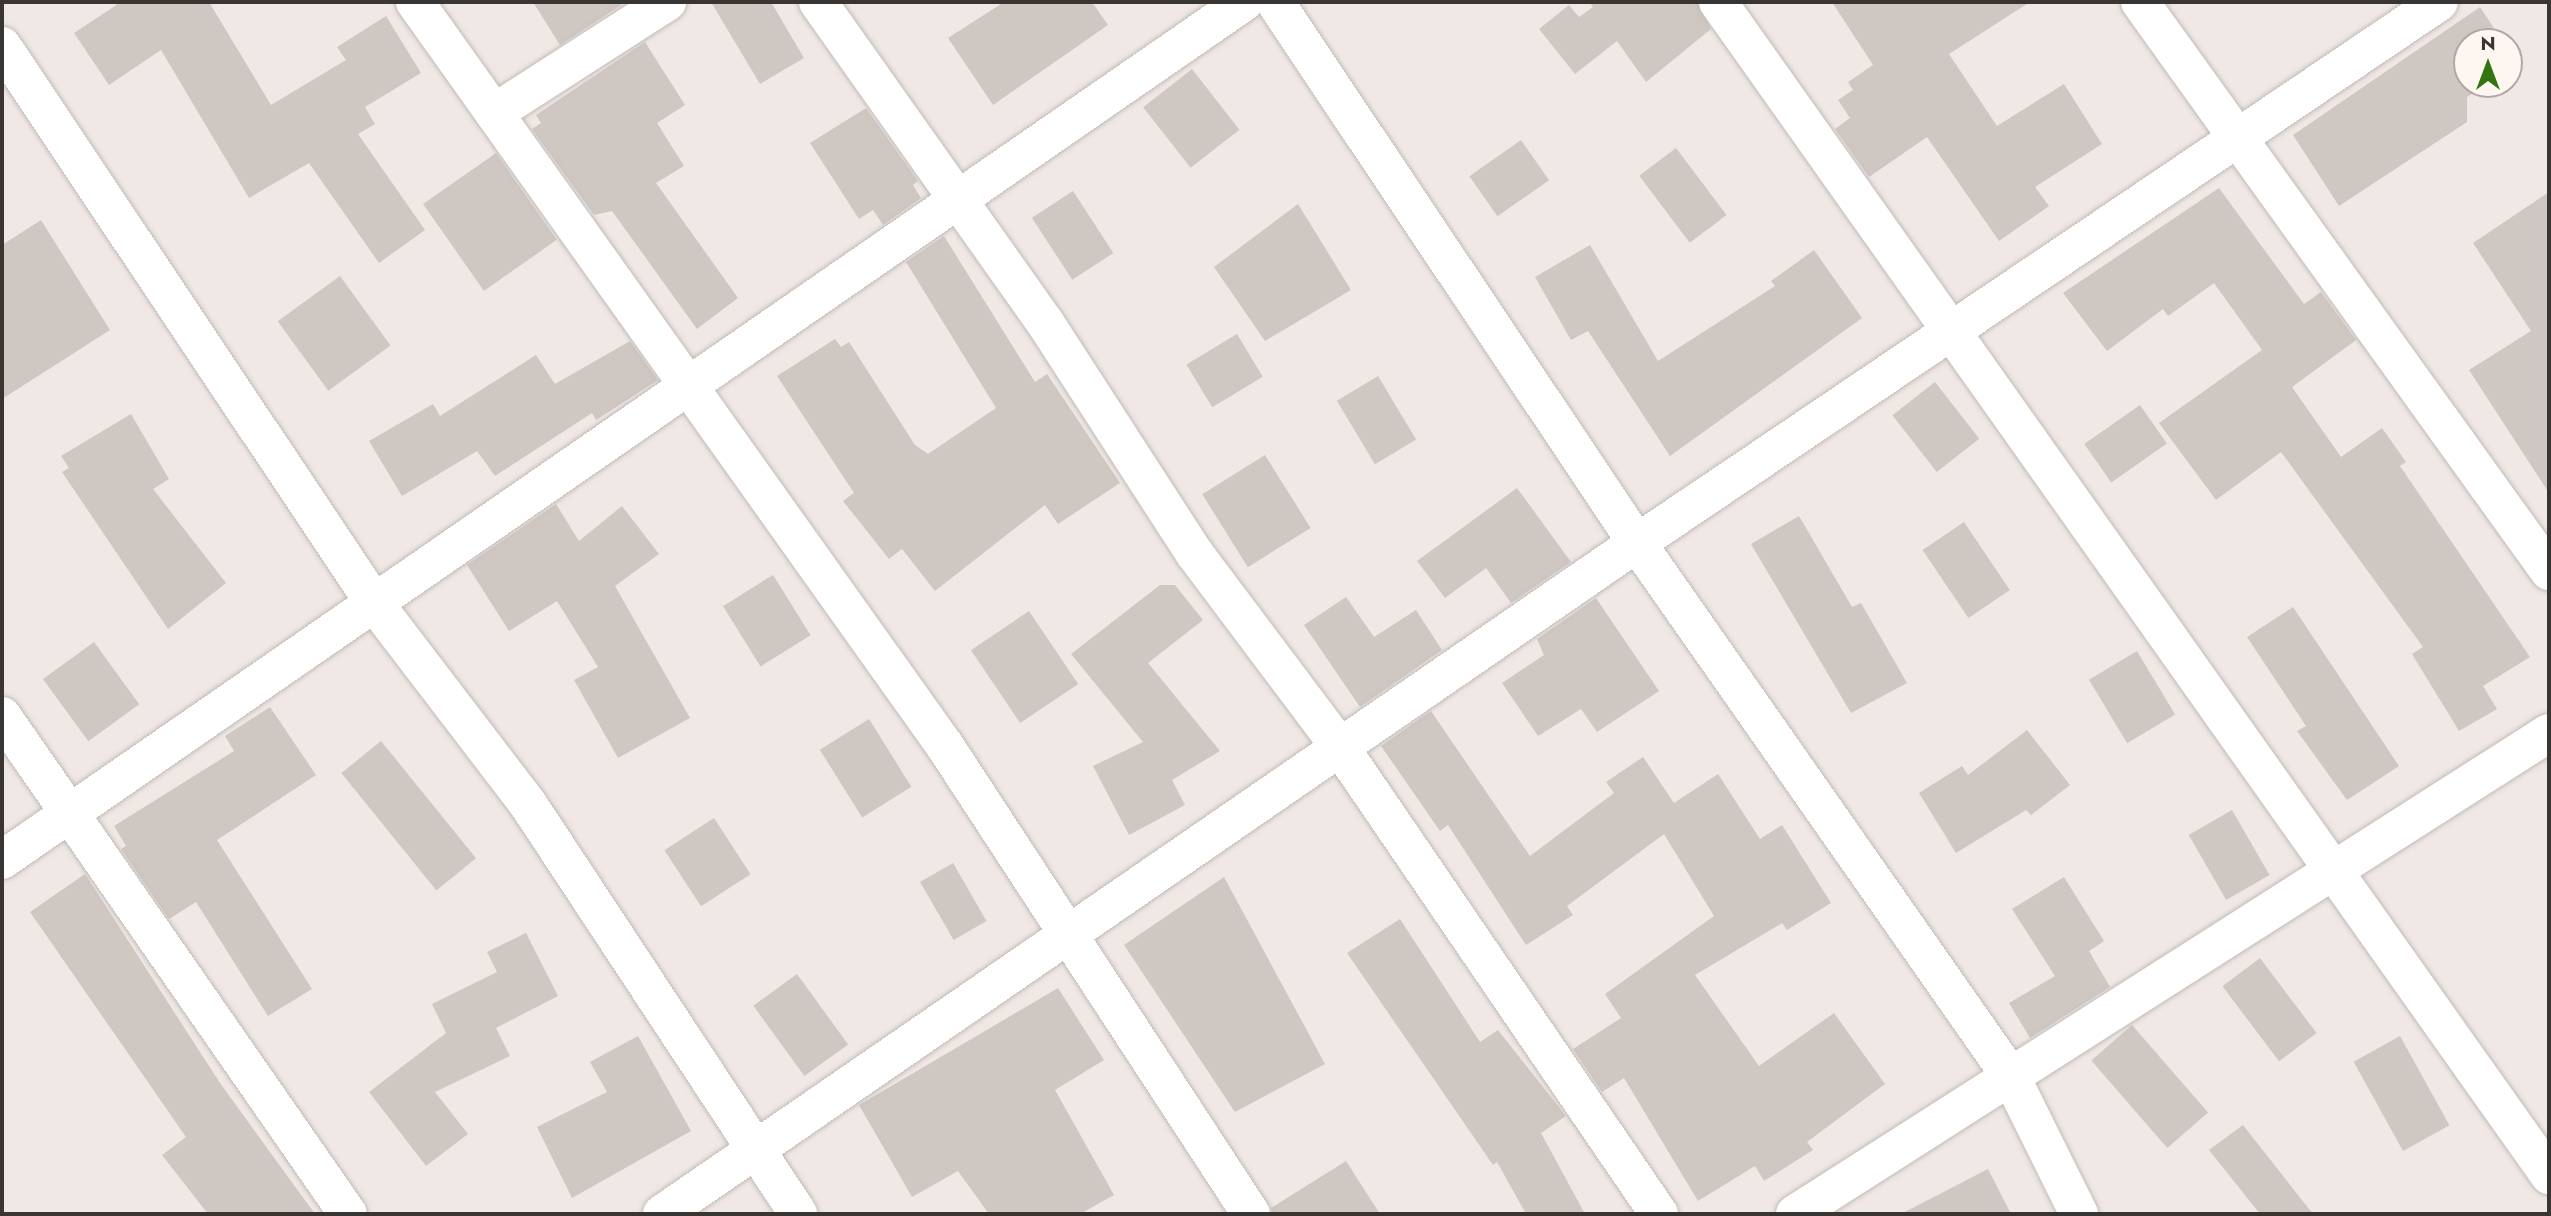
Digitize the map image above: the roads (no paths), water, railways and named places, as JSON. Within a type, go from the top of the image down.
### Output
[{"type":"street","points":[[415,2],[692,387],[1072,937],[1251,1214]]},
{"type":"street","points":[[494,113],[667,2]]},
{"type":"street","points":[[818,2],[960,199],[1195,554],[1342,750],[1659,1214]]},
{"type":"street","points":[[2,860],[692,387],[1244,2]]},
{"type":"street","points":[[1275,2],[1637,543],[2011,1077],[2079,1214]]},
{"type":"street","points":[[1718,2],[1951,336],[2332,866],[2549,1175]]},
{"type":"street","points":[[2140,2],[2549,570]]},
{"type":"street","points":[[662,1214],[1072,937],[1637,543],[1951,336],[2439,2]]},
{"type":"street","points":[[2,46],[375,604],[528,804],[753,1151],[798,1214]]},
{"type":"street","points":[[2,716],[67,815],[348,1214]]},
{"type":"street","points":[[1795,1214],[2011,1077],[2332,866],[2549,733]]}]
